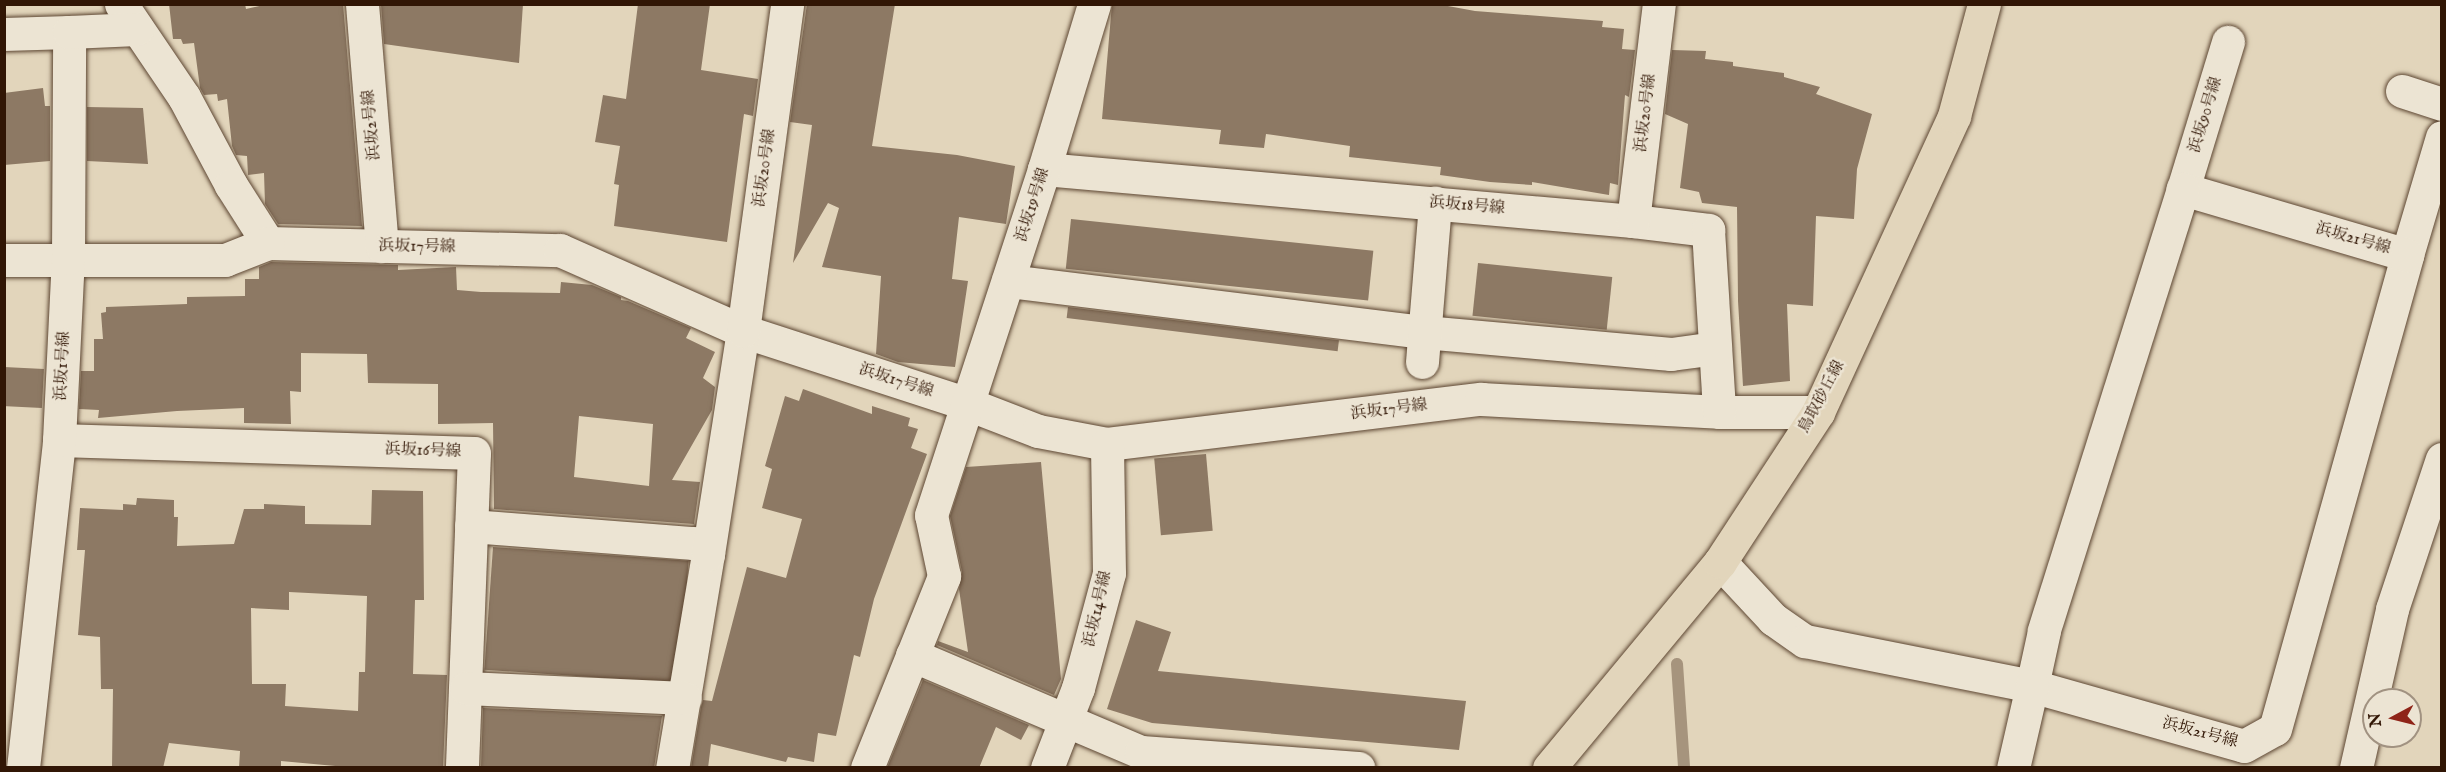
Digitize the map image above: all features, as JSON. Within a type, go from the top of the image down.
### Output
[{"type":"main road","name":"鳥取砂丘線","points":[[1549,768],[1720,562],[1818,412],[1954,116],[1984,4]]},
{"type":"street","name":"浜坂2号線","points":[[362,4],[382,246]]},
{"type":"street","name":"浜坂20号線","points":[[672,768],[743,331],[787,4]]},
{"type":"street","name":"浜坂19号線","points":[[867,768],[944,576],[931,515],[1044,169],[1094,4]]},
{"type":"street","name":"浜坂20号線","points":[[1633,221],[1659,4]]},
{"type":"street","points":[[4,34],[69,32],[129,17],[184,97],[231,185],[268,243],[225,260],[68,258],[4,260]]},
{"type":"street","name":"浜坂1号線","points":[[22,768],[59,440],[68,258],[69,32]]},
{"type":"street","name":"浜坂90号線","points":[[2183,189],[2228,42]]},
{"type":"street","points":[[2402,91],[2442,104]]},
{"type":"street","points":[[2408,255],[2442,137]]},
{"type":"street","name":"浜坂18号線","points":[[1044,169],[1633,221],[1708,230],[1719,412]]},
{"type":"street","points":[[2013,768],[2044,631],[2183,189]]},
{"type":"street","name":"浜坂21号線","points":[[1720,562],[1773,619],[1805,641],[2032,686],[2244,746],[2275,729],[2408,255],[2183,189]]},
{"type":"street","points":[[1423,347],[1435,203]]},
{"type":"street","name":"浜坂17号線","points":[[268,243],[560,250],[743,331],[968,404],[1038,432],[1107,444],[1481,399],[1719,412],[1818,412]]},
{"type":"street","points":[[1008,281],[1423,347],[1671,354],[1715,348]]},
{"type":"street","name":"浜坂16号線","points":[[59,440],[474,453],[462,768]]},
{"type":"street","name":"浜坂14号線","points":[[1047,768],[1078,688],[1109,573],[1107,444]]},
{"type":"street","points":[[2356,768],[2392,609],[2442,459]]},
{"type":"street","points":[[471,526],[693,543],[700,545],[708,554]]},
{"type":"street","points":[[912,655],[1067,718],[1142,752],[1358,768]]},
{"type":"street","points":[[466,688],[685,698]]},
{"type":"building","points":[[169,4],[245,4],[246,9],[268,4],[343,4],[362,226],[278,224],[265,204],[264,173],[248,175],[247,156],[236,155],[232,146],[227,99],[218,101],[217,94],[204,95],[200,88],[194,43],[183,44],[181,39],[173,39]]},
{"type":"building","points":[[381,4],[523,4],[519,63],[384,44]]},
{"type":"building","points":[[638,4],[710,4],[701,70],[758,79],[753,116],[744,114],[727,242],[614,226],[619,185],[614,184],[620,146],[595,142],[603,95],[626,99]]},
{"type":"building","points":[[807,4],[895,4],[872,146],[957,155],[1015,166],[1006,224],[959,217],[952,279],[968,281],[955,367],[898,362],[876,354],[881,276],[822,267],[839,208],[828,203],[793,263],[812,125],[790,122]]},
{"type":"building","points":[[1112,4],[1437,4],[1475,11],[1603,21],[1602,27],[1624,29],[1622,49],[1635,50],[1629,97],[1625,95],[1618,185],[1610,183],[1609,195],[1532,182],[1532,185],[1490,182],[1440,175],[1441,167],[1349,157],[1350,146],[1266,134],[1264,148],[1219,144],[1221,130],[1102,119]]},
{"type":"building","points":[[1672,50],[1706,51],[1705,59],[1733,62],[1733,66],[1784,73],[1784,77],[1820,87],[1816,94],[1872,114],[1857,169],[1854,219],[1816,216],[1813,306],[1787,304],[1790,381],[1743,386],[1738,301],[1737,207],[1702,203],[1699,192],[1680,188],[1688,124],[1665,114]]},
{"type":"building","points":[[43,88],[45,106],[50,106],[50,161],[4,165],[4,93]]},
{"type":"building","points":[[87,107],[143,108],[148,164],[87,161]]},
{"type":"building","points":[[1071,219],[1373,251],[1368,301],[1066,269]]},
{"type":"building","points":[[271,262],[398,265],[398,270],[456,267],[457,290],[481,292],[560,293],[561,282],[592,285],[621,297],[621,300],[691,328],[686,338],[715,352],[703,378],[715,387],[712,410],[672,480],[700,482],[694,524],[494,509],[493,423],[438,424],[438,384],[368,383],[367,354],[301,353],[301,392],[290,391],[291,424],[244,423],[244,408],[98,418],[99,410],[79,409],[81,371],[94,371],[94,339],[103,339],[101,313],[106,312],[106,307],[187,304],[187,297],[245,296],[245,279],[259,279],[259,267]],"holes":[[[579,416],[653,424],[649,486],[574,477]]]},
{"type":"building","points":[[1478,263],[1612,277],[1607,330],[1472,316]]},
{"type":"building","points":[[1068,307],[1339,340],[1338,351],[1067,318]]},
{"type":"building","points":[[4,367],[44,369],[42,408],[4,406]]},
{"type":"building","points":[[803,389],[872,414],[872,406],[910,418],[908,426],[918,429],[911,448],[927,454],[874,599],[860,657],[854,655],[836,736],[818,733],[814,762],[788,757],[786,762],[711,744],[708,768],[691,768],[701,707],[703,700],[712,701],[747,567],[786,578],[802,519],[762,508],[772,469],[765,466],[785,396],[799,401]]},
{"type":"building","points":[[1206,454],[1213,531],[1161,535],[1154,459]]},
{"type":"building","points":[[1041,462],[1061,679],[1054,695],[937,645],[938,641],[968,652],[959,589],[962,572],[950,516],[966,467]]},
{"type":"building","points":[[372,490],[423,491],[424,600],[415,600],[413,674],[447,675],[443,768],[357,768],[281,761],[281,768],[239,768],[240,751],[169,743],[163,768],[112,768],[113,689],[101,689],[100,637],[78,635],[85,550],[77,550],[80,508],[123,510],[123,504],[136,505],[137,498],[174,500],[174,517],[178,517],[177,546],[234,544],[244,509],[264,509],[264,504],[305,506],[305,524],[371,525]],"holes":[[[289,592],[367,596],[365,672],[359,672],[358,711],[285,706],[286,684],[252,684],[251,608],[289,610]]]},
{"type":"building","points":[[493,547],[689,561],[680,683],[484,670]]},
{"type":"building","points":[[1136,620],[1171,632],[1158,671],[1466,701],[1459,750],[1152,723],[1107,709]]},
{"type":"building","points":[[923,680],[1029,725],[1021,740],[996,727],[979,768],[887,768]]},
{"type":"building","points":[[483,708],[662,716],[654,768],[481,768]]},
{"type":"waterway","points":[[1677,664],[1684,768]]}]
